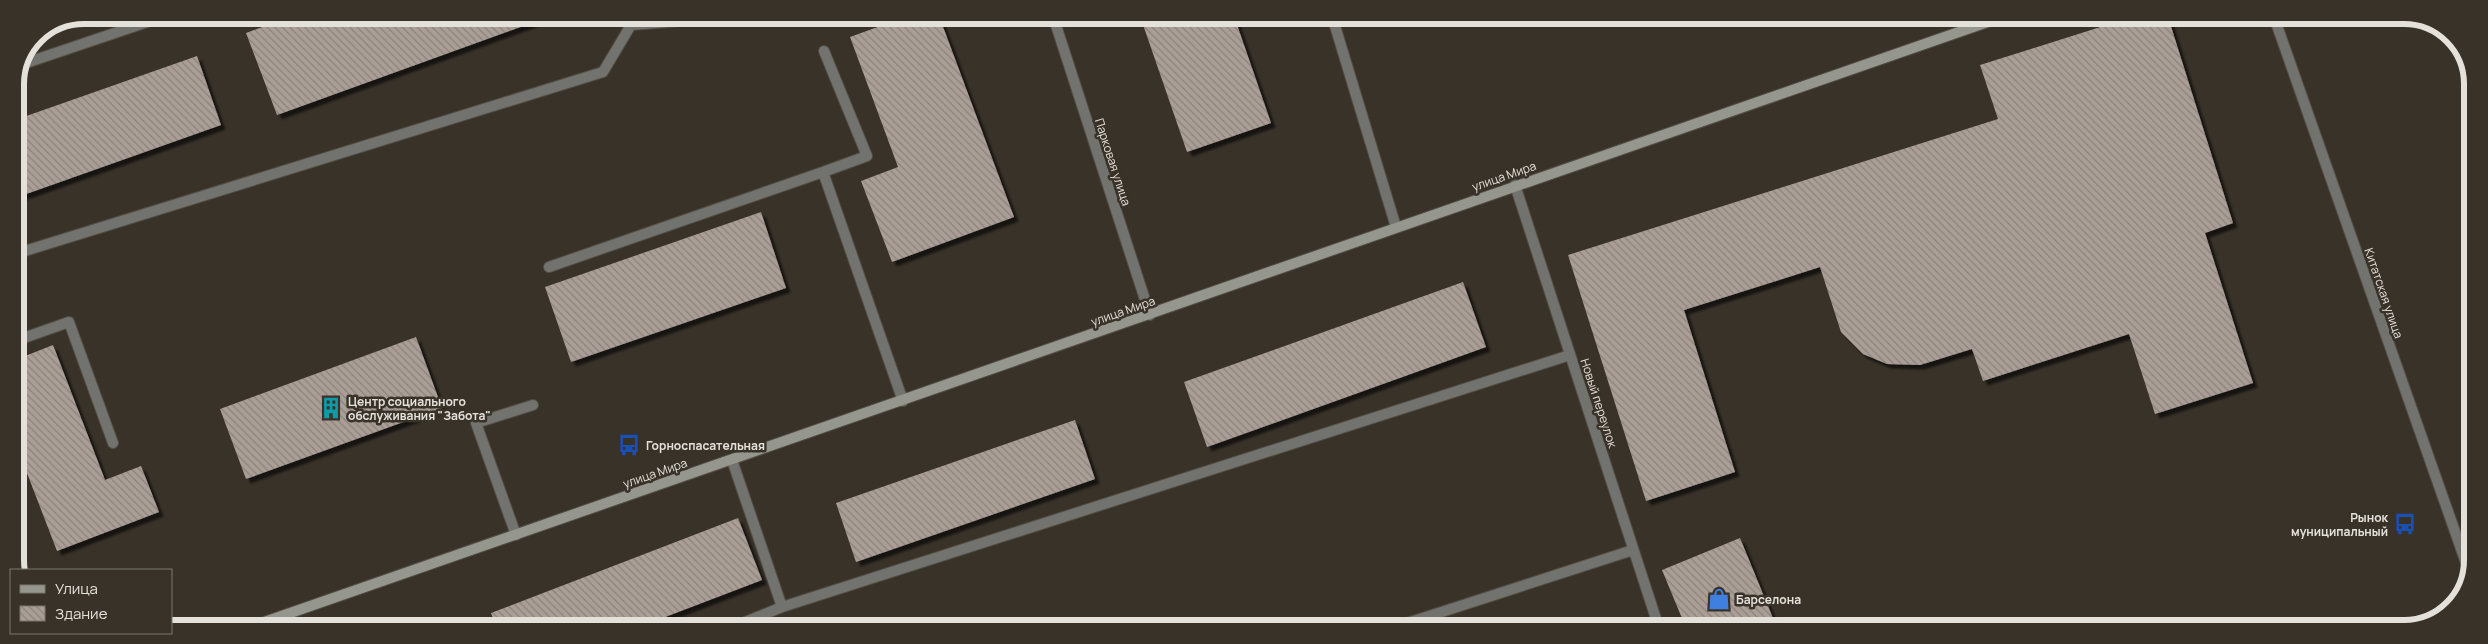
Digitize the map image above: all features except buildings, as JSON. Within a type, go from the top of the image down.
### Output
[{"type":"main road","name":"улица Мира","points":[[270,620],[1150,315],[1514,185],[1982,24]]},
{"type":"street","points":[[28,62],[141,24]]},
{"type":"street","points":[[24,251],[603,72],[628,24]]},
{"type":"street","name":"Парковая улица","points":[[1056,24],[1150,315]]},
{"type":"street","points":[[1334,24],[1396,227]]},
{"type":"street","name":"Китатская улица","points":[[2276,24],[2464,557]]},
{"type":"street","points":[[549,267],[867,156],[824,51]]},
{"type":"street","points":[[823,172],[903,401]]},
{"type":"street","name":"Новый переулок","points":[[1514,185],[1656,620]]},
{"type":"street","points":[[24,338],[69,322],[113,443]]},
{"type":"street","points":[[750,620],[782,607],[1570,355]]},
{"type":"street","points":[[516,535],[476,423],[533,405]]},
{"type":"street","points":[[732,460],[782,607]]},
{"type":"street","points":[[1417,620],[1633,550]]},
{"type":"place","name":"Центр социального обслуживания \"Забота\"","points":[[331,408]]},
{"type":"place","name":"Горноспасательная","points":[[629,445]]},
{"type":"place","name":"Рынок муниципальный","points":[[2405,524]]},
{"type":"place","name":"Барселона","points":[[1719,599]]}]
